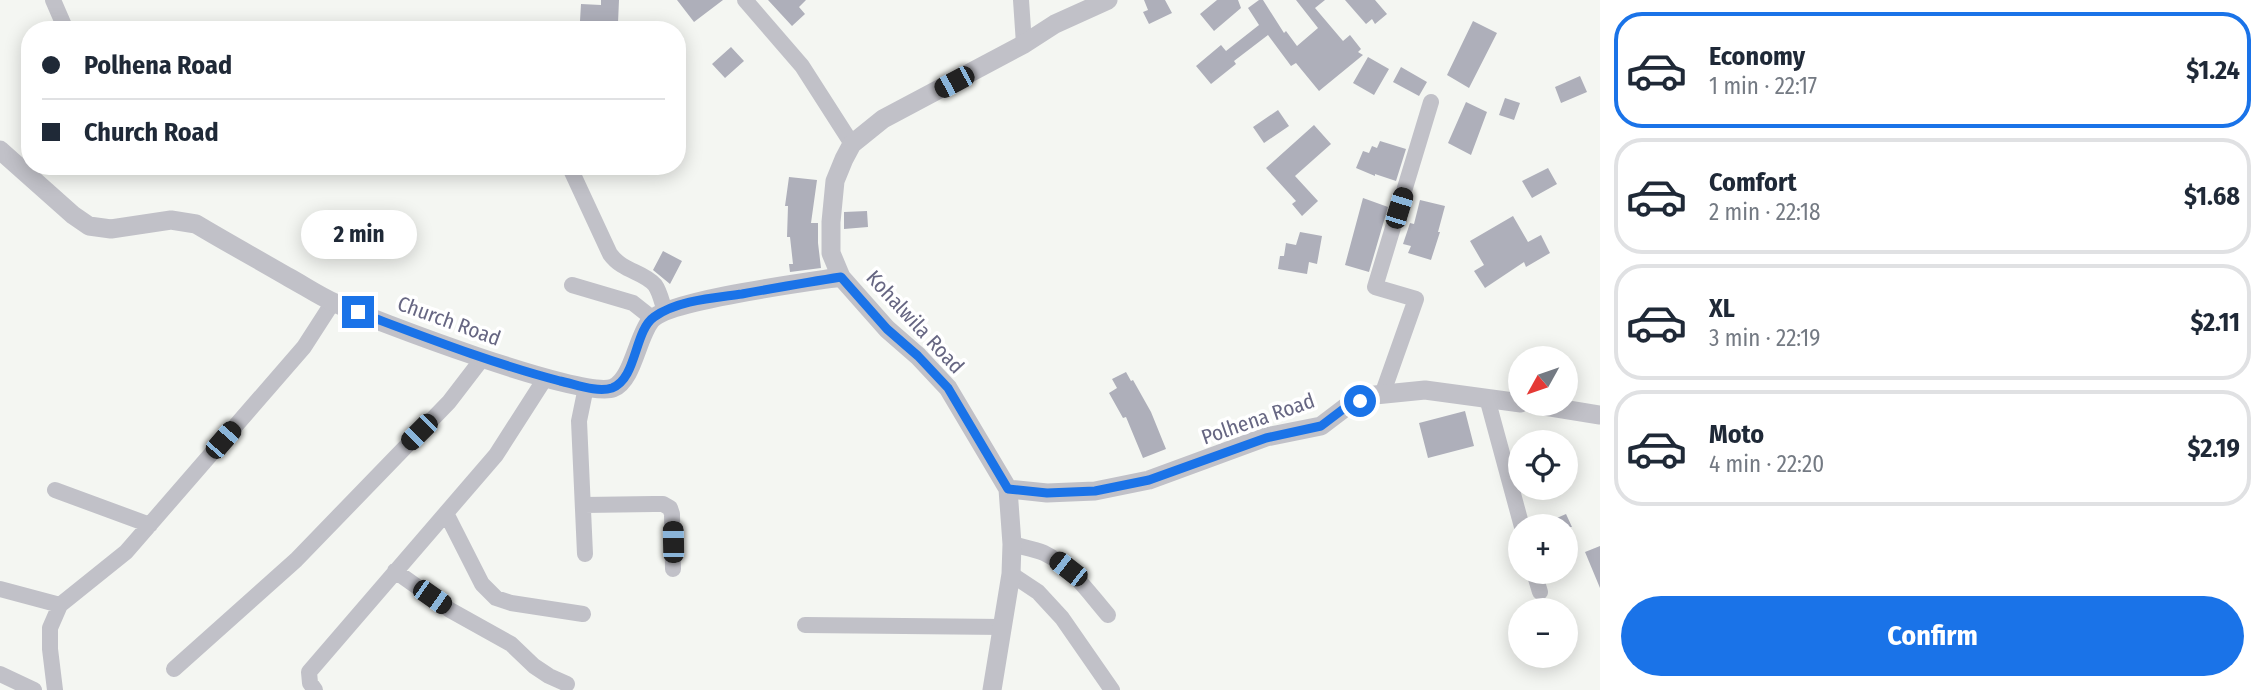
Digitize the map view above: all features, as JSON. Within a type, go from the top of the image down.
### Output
[{"type":"street","points":[[53,0],[62,21]]},
{"type":"street","points":[[745,0],[802,66],[852,144]]},
{"type":"street","points":[[1021,0],[1024,44]]},
{"type":"street","name":"Kohalwila Road","points":[[992,690],[1011,575],[1008,489],[948,388],[918,356],[887,329],[841,277],[831,253],[835,181],[852,144],[883,119],[1024,44],[1055,24],[1108,0]]},
{"type":"street","points":[[1382,395],[1416,299],[1375,287],[1431,102]]},
{"type":"street","name":"Church Road","points":[[0,150],[21,169]]},
{"type":"street","name":"Church Road","points":[[28,175],[89,226],[111,229],[171,220],[195,225],[333,302],[482,359],[586,387],[606,390],[615,387],[625,377],[644,331],[659,314]]},
{"type":"street","points":[[573,175],[610,254],[618,264],[657,287],[659,314]]},
{"type":"street","points":[[572,285],[633,303],[659,314],[690,302],[841,277]]},
{"type":"street","points":[[55,690],[50,628],[60,605],[126,552],[304,347],[333,302]]},
{"type":"street","points":[[174,669],[296,560],[449,402],[482,359]]},
{"type":"street","points":[[315,690],[310,683],[309,672],[496,455],[546,377]]},
{"type":"street","points":[[585,554],[579,421],[586,387]]},
{"type":"street","name":"Polhena Road","points":[[1008,489],[1047,493],[1095,491],[1149,480],[1266,438],[1321,426],[1346,407],[1375,396],[1425,390],[1508,401]]},
{"type":"street","points":[[1487,398],[1518,514]]},
{"type":"street","points":[[1578,411],[1600,415]]},
{"type":"street","points":[[55,490],[149,525]]},
{"type":"street","points":[[584,505],[663,504],[670,508],[673,569]]},
{"type":"street","points":[[446,513],[482,584],[496,598],[511,603],[583,614]]},
{"type":"street","points":[[1012,544],[1042,552],[1068,569],[1108,615]]},
{"type":"street","points":[[395,571],[450,610],[511,644],[534,666],[566,684]]},
{"type":"street","points":[[1011,575],[1038,592],[1062,618],[1112,690]]},
{"type":"street","points":[[1537,584],[1540,593]]},
{"type":"street","points":[[0,589],[60,605]]},
{"type":"street","points":[[805,625],[1003,627]]},
{"type":"street","points":[[0,674],[34,690]]},
{"type":"building","points":[[601,0],[619,0],[618,21],[580,21],[581,4],[601,5]]},
{"type":"building","points":[[677,0],[723,0],[694,22]]},
{"type":"building","points":[[768,0],[806,0],[799,7],[805,14],[792,26]]},
{"type":"building","points":[[1144,0],[1165,0],[1172,13],[1149,24],[1143,12],[1148,10]]},
{"type":"building","points":[[1217,0],[1238,0],[1241,8],[1214,31],[1200,14]]},
{"type":"building","points":[[1263,0],[1284,33],[1286,31],[1297,46],[1318,28],[1296,0],[1325,0],[1315,8],[1343,41],[1350,35],[1361,49],[1358,52],[1363,55],[1319,91],[1296,63],[1291,66],[1268,35],[1234,61],[1236,64],[1211,84],[1196,66],[1221,45],[1226,51],[1259,25],[1248,8]]},
{"type":"building","points":[[1345,0],[1375,0],[1387,14],[1375,24],[1372,19],[1366,24]]},
{"type":"building","points":[[1473,21],[1497,33],[1469,88],[1447,75]]},
{"type":"building","points":[[731,47],[744,61],[725,78],[712,64]]},
{"type":"building","points":[[1368,57],[1389,69],[1374,95],[1353,83]]},
{"type":"building","points":[[1401,67],[1427,82],[1419,96],[1393,82]]},
{"type":"building","points":[[1580,76],[1587,92],[1561,103],[1555,87]]},
{"type":"building","points":[[1505,98],[1520,103],[1514,120],[1499,115]]},
{"type":"building","points":[[1466,102],[1487,112],[1471,155],[1448,143]]},
{"type":"building","points":[[1278,110],[1289,126],[1264,143],[1253,127]]},
{"type":"building","points":[[1314,125],[1331,144],[1295,176],[1318,201],[1302,216],[1292,204],[1296,201],[1266,168]]},
{"type":"building","points":[[1380,141],[1406,149],[1396,181],[1356,168],[1363,151],[1369,153],[1372,146],[1377,148]]},
{"type":"building","points":[[1548,168],[1557,184],[1532,198],[1522,181]]},
{"type":"building","points":[[789,177],[817,180],[811,223],[818,223],[821,268],[790,272],[789,264],[793,264],[790,237],[787,237],[788,206],[785,206]]},
{"type":"building","points":[[1363,198],[1388,207],[1369,272],[1345,265]]},
{"type":"building","points":[[1420,200],[1445,206],[1431,260],[1408,253],[1411,246],[1403,244],[1410,223],[1414,224]]},
{"type":"building","points":[[867,211],[868,227],[844,229],[844,212]]},
{"type":"building","points":[[1513,216],[1528,242],[1541,235],[1550,253],[1526,267],[1524,262],[1485,288],[1474,271],[1484,265],[1470,241]]},
{"type":"building","points":[[1300,232],[1322,236],[1317,264],[1309,262],[1307,274],[1278,269],[1286,243],[1296,245]]},
{"type":"building","points":[[663,251],[682,261],[670,284],[653,270]]},
{"type":"building","points":[[1126,372],[1151,412],[1166,449],[1143,458],[1126,417],[1123,418],[1109,393],[1117,388],[1112,379]]},
{"type":"building","points":[[1465,411],[1474,446],[1428,458],[1419,423]]},
{"type":"building","points":[[1600,546],[1600,588],[1585,552]]},
{"type":"route","points":[[358,312],[482,359],[606,390],[615,387],[625,377],[644,331],[652,318],[665,311],[690,302],[841,277],[887,329],[918,356],[948,388],[1008,489],[1047,493],[1095,491],[1149,480],[1266,438],[1321,426],[1346,407],[1360,401]]}]
